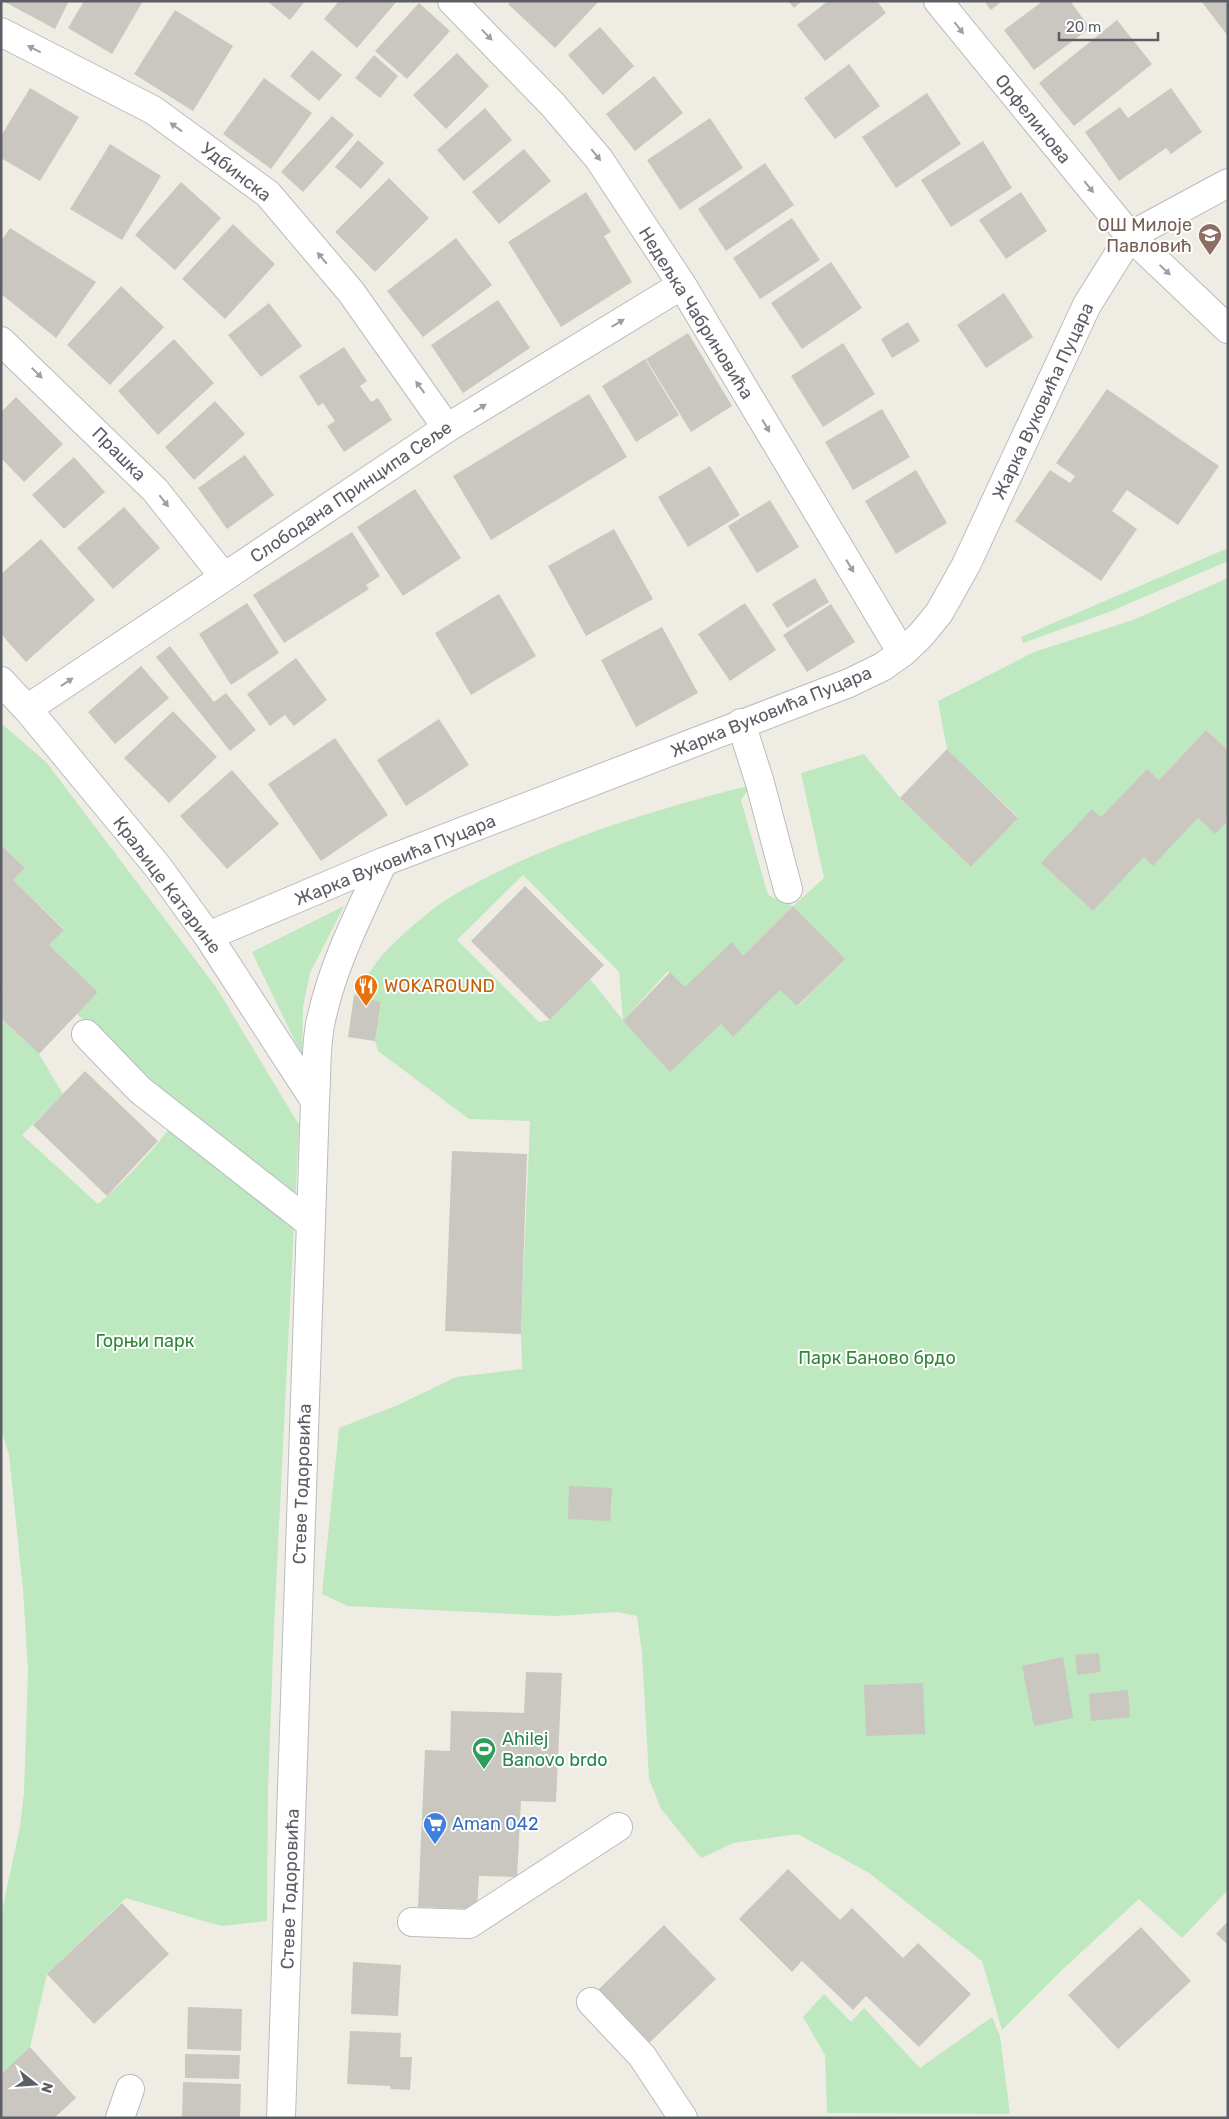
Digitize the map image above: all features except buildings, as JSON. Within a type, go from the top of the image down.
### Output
[{"type":"street","name":"Недељка Чабриновића","points":[[452,1],[526,76],[599,159],[682,285],[902,653]]},
{"type":"street","name":"Орфелинова","points":[[938,1],[1130,236]]},
{"type":"street","name":"Удбинска","points":[[1,32],[153,110],[268,194],[351,292],[447,428]]},
{"type":"street","points":[[1228,183],[1130,236],[1228,329]]},
{"type":"street","name":"Жарка Вуковића Пуцара","points":[[208,936],[383,862],[849,683],[882,667],[902,653],[939,614],[966,565],[1087,304],[1130,236]]},
{"type":"street","name":"Слободана Принципа Сеље","points":[[27,708],[447,428],[682,285]]},
{"type":"street","name":"Прашка","points":[[1,340],[155,490],[224,578]]},
{"type":"street","name":"Краљице Катарине","points":[[1,681],[27,708],[158,867],[208,936],[315,1101]]},
{"type":"street","points":[[741,723],[760,783],[788,889]]},
{"type":"street","name":"Стеве Тодоровића","points":[[281,2118],[315,1101],[320,1022],[332,977],[346,940],[383,862]]},
{"type":"street","points":[[86,1034],[140,1090],[311,1224]]},
{"type":"street","points":[[412,1922],[469,1924],[618,1827]]},
{"type":"street","points":[[591,2002],[642,2056],[684,2118]]},
{"type":"street","points":[[120,2118],[130,2089]]},
{"type":"green space","points":[[1228,548],[1228,561],[1109,612],[1023,643],[1021,637]]},
{"type":"green space","name":"Парк Баново брдо","points":[[1228,578],[1228,750],[1206,730],[1159,780],[1147,769],[1101,817],[1092,809],[1042,863],[1093,911],[1144,857],[1153,866],[1198,818],[1215,834],[1228,821],[1228,1890],[1182,1938],[1139,1899],[1062,1970],[1002,2030],[982,1961],[869,1873],[798,1834],[733,1843],[702,1858],[696,1852],[661,1809],[649,1779],[642,1653],[637,1616],[617,1612],[555,1616],[348,1606],[322,1594],[339,1428],[398,1405],[456,1377],[522,1369],[521,1334],[530,1121],[469,1119],[378,1051],[375,1041],[381,1002],[354,995],[374,965],[395,942],[443,902],[487,877],[560,844],[598,830],[674,806],[751,785],[741,800],[768,895],[793,906],[824,878],[801,773],[864,754],[900,798],[971,867],[1018,817],[947,749],[938,701],[1034,652],[1133,620]],"holes":[[[523,875],[619,972],[623,1020],[590,979],[550,1020],[539,1022],[457,940]],[[793,906],[844,959],[798,1006],[780,990],[733,1036],[721,1024],[670,1071],[623,1021],[668,971],[685,987],[743,956]]]},
{"type":"green space","name":"Горњи парк","points":[[1,723],[47,763],[216,987],[299,1125],[274,1627],[268,1790],[267,1921],[221,1926],[126,1898],[47,1974],[30,2047],[1,2074],[1,1915],[20,1827],[24,1792],[28,1670],[23,1590],[9,1455],[1,1429],[1,1018],[39,1054],[63,1094],[22,1135],[98,1204],[142,1161],[165,1134],[179,1113],[77,1014],[98,992],[49,945],[64,929],[13,880],[25,868],[1,845]]},
{"type":"green space","points":[[344,906],[310,973],[303,1007],[302,1056],[252,952]]},
{"type":"green space","points":[[824,1994],[851,2022],[864,2008],[920,2068],[992,2017],[1000,2036],[1010,2114],[827,2113],[825,2055],[803,2017]]},
{"type":"place","name":"ОШ Милоје Павловић","points":[[1210,256]]},
{"type":"place","name":"WOKAROUND","points":[[366,1007]]},
{"type":"place","name":"Ahilej Banovo brdo","points":[[484,1770]]},
{"type":"place","name":"Aman 042","points":[[435,1845]]}]
